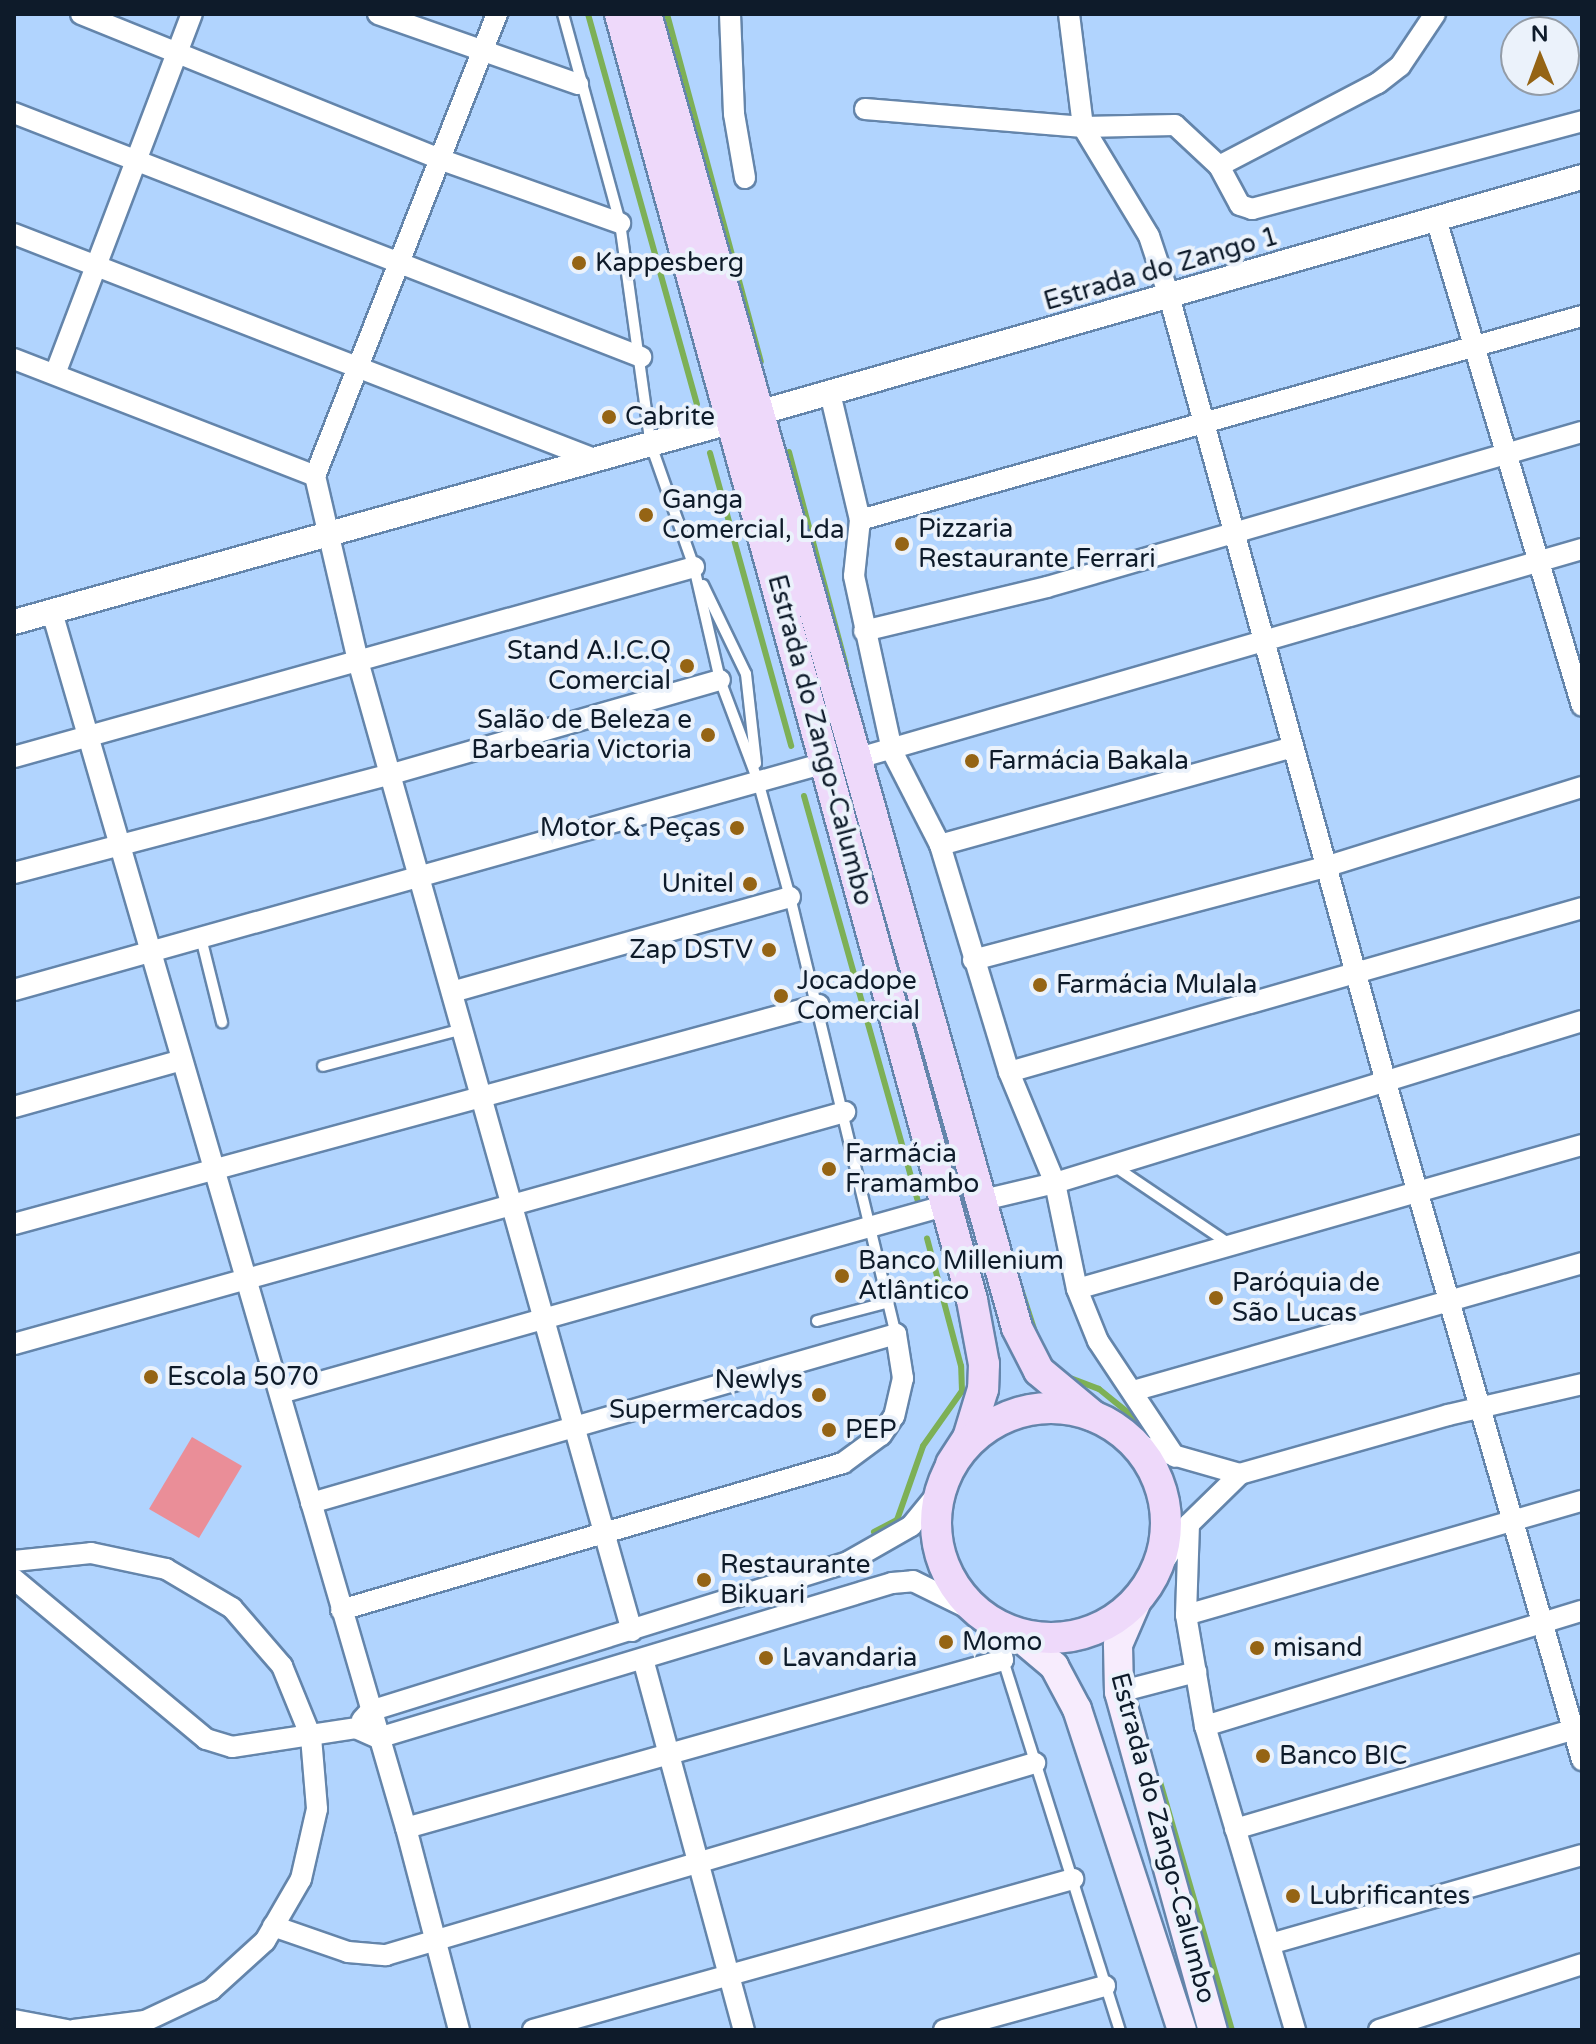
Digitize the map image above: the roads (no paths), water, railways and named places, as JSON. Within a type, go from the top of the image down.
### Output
[{"type":"main road","name":"Estrada do Zango-Calumbo","points":[[620,14],[744,417],[855,759],[979,1201],[1028,1353],[1054,1387],[1093,1416]]},
{"type":"main road","name":"Estrada do Zango-Calumbo","points":[[646,14],[825,763],[947,1205],[984,1364],[979,1411],[951,1464]]},
{"type":"main road","points":[[1067,1409],[1093,1416],[1126,1435],[1146,1458],[1164,1500],[1165,1546],[1155,1575],[1137,1601],[1112,1622],[1081,1635],[1048,1639],[997,1633],[940,1560],[934,1527],[938,1493],[951,1464],[969,1440],[1015,1413],[1067,1409]]},
{"type":"main road","name":"Estrada do Zango-Calumbo","points":[[1137,1601],[1118,1645],[1119,1692],[1213,2030]]},
{"type":"main road","name":"Estrada do Zango-Calumbo","points":[[997,1633],[1054,1666],[1077,1709],[1182,2030]]},
{"type":"street","points":[[81,14],[442,160],[620,223]]},
{"type":"street","points":[[55,374],[93,264],[192,14]]},
{"type":"street","points":[[378,14],[578,84]]},
{"type":"street","points":[[497,14],[315,476],[358,661],[632,1631]]},
{"type":"street","points":[[730,14],[734,114],[745,178]]},
{"type":"street","points":[[1069,14],[1083,127],[1149,236],[1169,296],[1201,424],[1328,866],[1386,1083],[1420,1193],[1510,1520],[1578,1729],[1582,1760]]},
{"type":"street","points":[[1219,166],[1378,83],[1400,66],[1435,14]]},
{"type":"street","points":[[865,109],[1083,127],[1175,125],[1219,166],[1240,205],[1269,207],[1582,121]]},
{"type":"street","points":[[14,113],[135,157],[641,357]]},
{"type":"street","name":"Estrada do Zango 1","points":[[14,622],[651,445],[1582,177]]},
{"type":"street","points":[[1436,219],[1536,562],[1577,667],[1582,706]]},
{"type":"street","points":[[14,234],[594,459]]},
{"type":"street","points":[[860,520],[1582,316]]},
{"type":"street","points":[[14,359],[315,476]]},
{"type":"street","points":[[830,393],[860,520],[854,576],[892,751],[940,845],[1009,1072],[1055,1183],[1077,1289],[1098,1341],[1175,1457]]},
{"type":"street","points":[[864,631],[1047,587],[1231,531],[1582,432]]},
{"type":"street","points":[[855,759],[892,751],[1582,549]]},
{"type":"street","points":[[14,757],[85,740],[694,567]]},
{"type":"street","points":[[52,612],[85,740],[281,1393],[406,1828],[459,2030]]},
{"type":"street","points":[[14,873],[392,774],[720,680]]},
{"type":"street","points":[[940,845],[1293,747]]},
{"type":"street","points":[[14,990],[825,763]]},
{"type":"street","points":[[973,960],[1328,866],[1582,787]]},
{"type":"street","points":[[452,992],[790,897]]},
{"type":"street","points":[[1009,1072],[1356,970],[1582,908]]},
{"type":"street","points":[[14,1224],[484,1100],[819,1005]]},
{"type":"street","points":[[979,1201],[1114,1166],[1582,1021]]},
{"type":"street","points":[[14,1107],[182,1060]]},
{"type":"street","points":[[14,1344],[845,1112]]},
{"type":"street","points":[[1077,1289],[1582,1145]]},
{"type":"street","points":[[281,1393],[947,1205]]},
{"type":"street","points":[[1133,1391],[1582,1263]]},
{"type":"street","points":[[311,1503],[573,1424],[896,1334],[901,1392],[894,1416],[863,1450],[843,1463],[606,1537],[341,1610]]},
{"type":"street","points":[[1155,1575],[1189,1524],[1240,1474],[1478,1407],[1582,1384]]},
{"type":"street","points":[[1126,1435],[1175,1457],[1240,1474]]},
{"type":"street","points":[[356,1728],[370,1711],[848,1562],[911,1526],[938,1493]]},
{"type":"street","points":[[1186,1615],[1582,1501]]},
{"type":"street","points":[[1189,1524],[1186,1615],[1205,1726],[1295,2030]]},
{"type":"street","points":[[14,1559],[91,1553],[166,1569],[219,1601],[282,1666],[311,1737],[317,1809],[301,1879],[265,1941],[211,1990],[147,2025],[74,2030]]},
{"type":"street","points":[[14,1579],[206,1739],[232,1747],[356,1728],[378,1738]]},
{"type":"street","name":"Estrada do Zango-Calumbo","points":[[378,1738],[860,1591],[913,1581],[944,1592],[997,1633]]},
{"type":"street","points":[[1205,1726],[1582,1611]]},
{"type":"street","points":[[406,1828],[669,1755],[997,1633]]},
{"type":"street","points":[[643,1659],[744,2030]]},
{"type":"street","points":[[1119,1692],[1196,1672]]},
{"type":"street","points":[[1235,1829],[1578,1729]]},
{"type":"street","points":[[273,1926],[348,1952],[386,1955],[434,1937],[1035,1763]]},
{"type":"street","points":[[1270,1944],[1582,1855]]},
{"type":"street","points":[[533,2030],[727,1972],[1073,1879]]},
{"type":"street","points":[[1379,2030],[1582,1964]]},
{"type":"street","points":[[944,2030],[1105,1986]]},
{"type":"street","points":[[14,2020],[67,2030]]},
{"type":"lane","points":[[563,14],[578,84],[620,223],[651,445],[694,567],[720,680],[758,781],[790,897],[845,1112],[896,1334]]},
{"type":"lane","points":[[694,567],[746,674],[758,781]]},
{"type":"lane","points":[[201,938],[222,1022]]},
{"type":"lane","points":[[323,1066],[463,1029]]},
{"type":"lane","points":[[1114,1166],[1231,1246]]},
{"type":"lane","points":[[817,1321],[889,1302]]},
{"type":"lane","points":[[997,1633],[1120,2030]]},
{"type":"waterway","points":[[588,14],[697,404]]},
{"type":"waterway","points":[[667,14],[761,362]]},
{"type":"waterway","points":[[789,452],[846,666]]},
{"type":"waterway","points":[[710,453],[791,746]]},
{"type":"waterway","points":[[804,796],[917,1199]]},
{"type":"waterway","points":[[874,1532],[897,1520],[923,1446],[962,1391],[961,1366],[927,1238]]},
{"type":"waterway","points":[[1021,1289],[1035,1332]]},
{"type":"waterway","points":[[1065,1376],[1099,1389],[1142,1424]]},
{"type":"place","name":"Kappesberg","points":[[579,263]]},
{"type":"place","name":"Cabrite","points":[[609,417]]},
{"type":"place","name":"Ganga Comercial, Lda","points":[[646,515]]},
{"type":"place","name":"Pizzaria Restaurante Ferrari","points":[[902,544]]},
{"type":"place","name":"Stand A.I.C.Q Comercial","points":[[687,666]]},
{"type":"place","name":"Salão de Beleza e Barbearia Victoria","points":[[708,735]]},
{"type":"place","name":"Farmácia Bakala","points":[[972,761]]},
{"type":"place","name":"Motor & Peças","points":[[737,828]]},
{"type":"place","name":"Unitel","points":[[750,884]]},
{"type":"place","name":"Zap DSTV","points":[[769,950]]},
{"type":"place","name":"Farmácia Mulala","points":[[1040,985]]},
{"type":"place","name":"Jocadope Comercial","points":[[781,996]]},
{"type":"place","name":"Farmácia Framambo","points":[[829,1169]]},
{"type":"place","name":"Banco Millenium Atlântico","points":[[842,1276]]},
{"type":"place","name":"Paróquia de São Lucas","points":[[1216,1298]]},
{"type":"place","name":"Escola 5070","points":[[151,1377]]},
{"type":"place","name":"Newlys Supermercados","points":[[819,1395]]},
{"type":"place","name":"PEP","points":[[829,1430]]},
{"type":"place","name":"Restaurante Bikuari","points":[[704,1580]]},
{"type":"place","name":"Momo","points":[[946,1642]]},
{"type":"place","name":"misand","points":[[1257,1648]]},
{"type":"place","name":"Lavandaria","points":[[766,1658]]},
{"type":"place","name":"Banco BIC","points":[[1263,1756]]},
{"type":"place","name":"Lubrificantes","points":[[1293,1896]]}]
